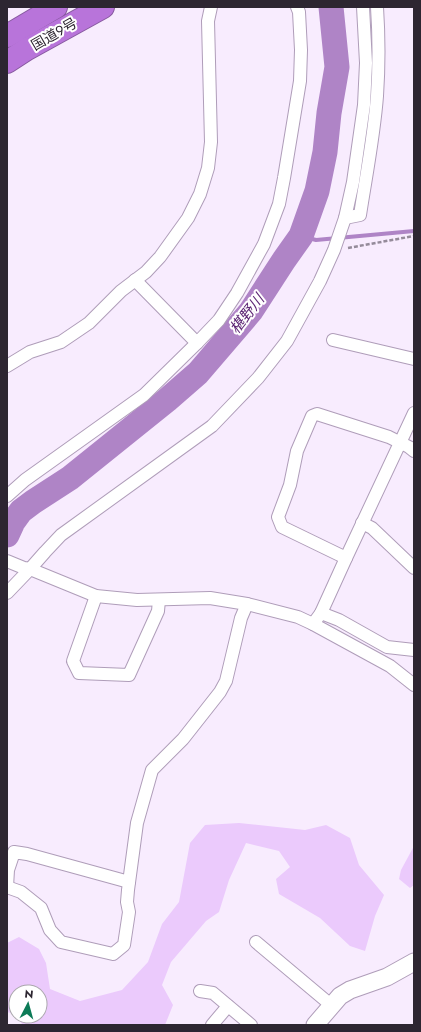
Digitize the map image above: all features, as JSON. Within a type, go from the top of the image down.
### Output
[{"type":"highway","name":"国道9号","points":[[7,62],[27,49],[103,7]]},
{"type":"highway","name":"国道9号","points":[[7,36],[53,8]]},
{"type":"main road","points":[[314,1025],[340,996],[350,990],[387,977],[414,962]]},
{"type":"street","points":[[7,366],[30,352],[61,342],[89,322],[121,291],[146,272],[160,257],[188,218],[200,194],[208,168],[211,142],[208,21],[211,7]]},
{"type":"street","points":[[7,496],[25,480],[144,395],[219,320],[237,293],[264,244],[279,204],[300,81],[301,50],[299,12],[297,7]]},
{"type":"street","points":[[7,593],[27,568],[61,536],[212,426],[258,378],[287,341],[320,281],[334,250],[345,218],[354,182],[364,105],[366,63],[363,7]]},
{"type":"street","points":[[345,218],[360,215],[372,142],[378,76],[379,32],[377,7]]},
{"type":"street","points":[[135,280],[197,343]]},
{"type":"street","points":[[333,340],[414,359]]},
{"type":"street","points":[[313,624],[321,613],[414,413]]},
{"type":"street","points":[[346,558],[282,527],[278,518],[290,485],[297,451],[312,416],[317,414],[389,437],[414,451]]},
{"type":"street","points":[[362,523],[372,528],[414,568]]},
{"type":"street","points":[[7,561],[96,596],[137,600],[210,598],[247,604],[298,617],[390,666],[414,685]]},
{"type":"street","points":[[96,596],[73,661],[79,673],[129,675],[158,611],[159,600]]},
{"type":"street","points":[[129,882],[27,854],[14,852],[8,870],[7,887],[21,892],[41,908],[50,930],[61,942],[113,954],[124,945],[129,912],[127,902],[129,882],[137,823],[152,770],[182,739],[220,692],[226,681],[241,618],[247,604]]},
{"type":"street","points":[[321,613],[339,620],[387,647],[414,650]]},
{"type":"street","points":[[256,942],[331,1005]]},
{"type":"street","points":[[200,991],[213,993],[251,1025]]},
{"type":"street","points":[[212,1025],[228,1006]]},
{"type":"path","points":[[334,250],[414,236]]},
{"type":"shaded area","points":[[239,823],[305,830],[326,825],[350,838],[359,865],[384,895],[375,916],[365,951],[350,946],[320,918],[279,894],[276,879],[290,867],[279,851],[246,843],[229,880],[219,912],[206,921],[171,962],[162,985],[173,1005],[165,1025],[23,1025],[22,1024],[48,1024],[48,984],[8,984],[7,1012],[7,943],[19,937],[39,949],[46,963],[50,989],[80,1001],[122,990],[148,962],[162,924],[179,902],[190,843],[205,825]]},
{"type":"shaded area","points":[[414,846],[414,885],[410,888],[399,879],[401,870]]},
{"type":"waterway","name":"椹野川","points":[[7,535],[13,522],[21,511],[70,478],[167,400],[198,373],[251,311],[301,236],[317,191],[325,152],[329,113],[337,67],[331,7]]},
{"type":"waterway","points":[[301,236],[316,240],[414,231]]}]
